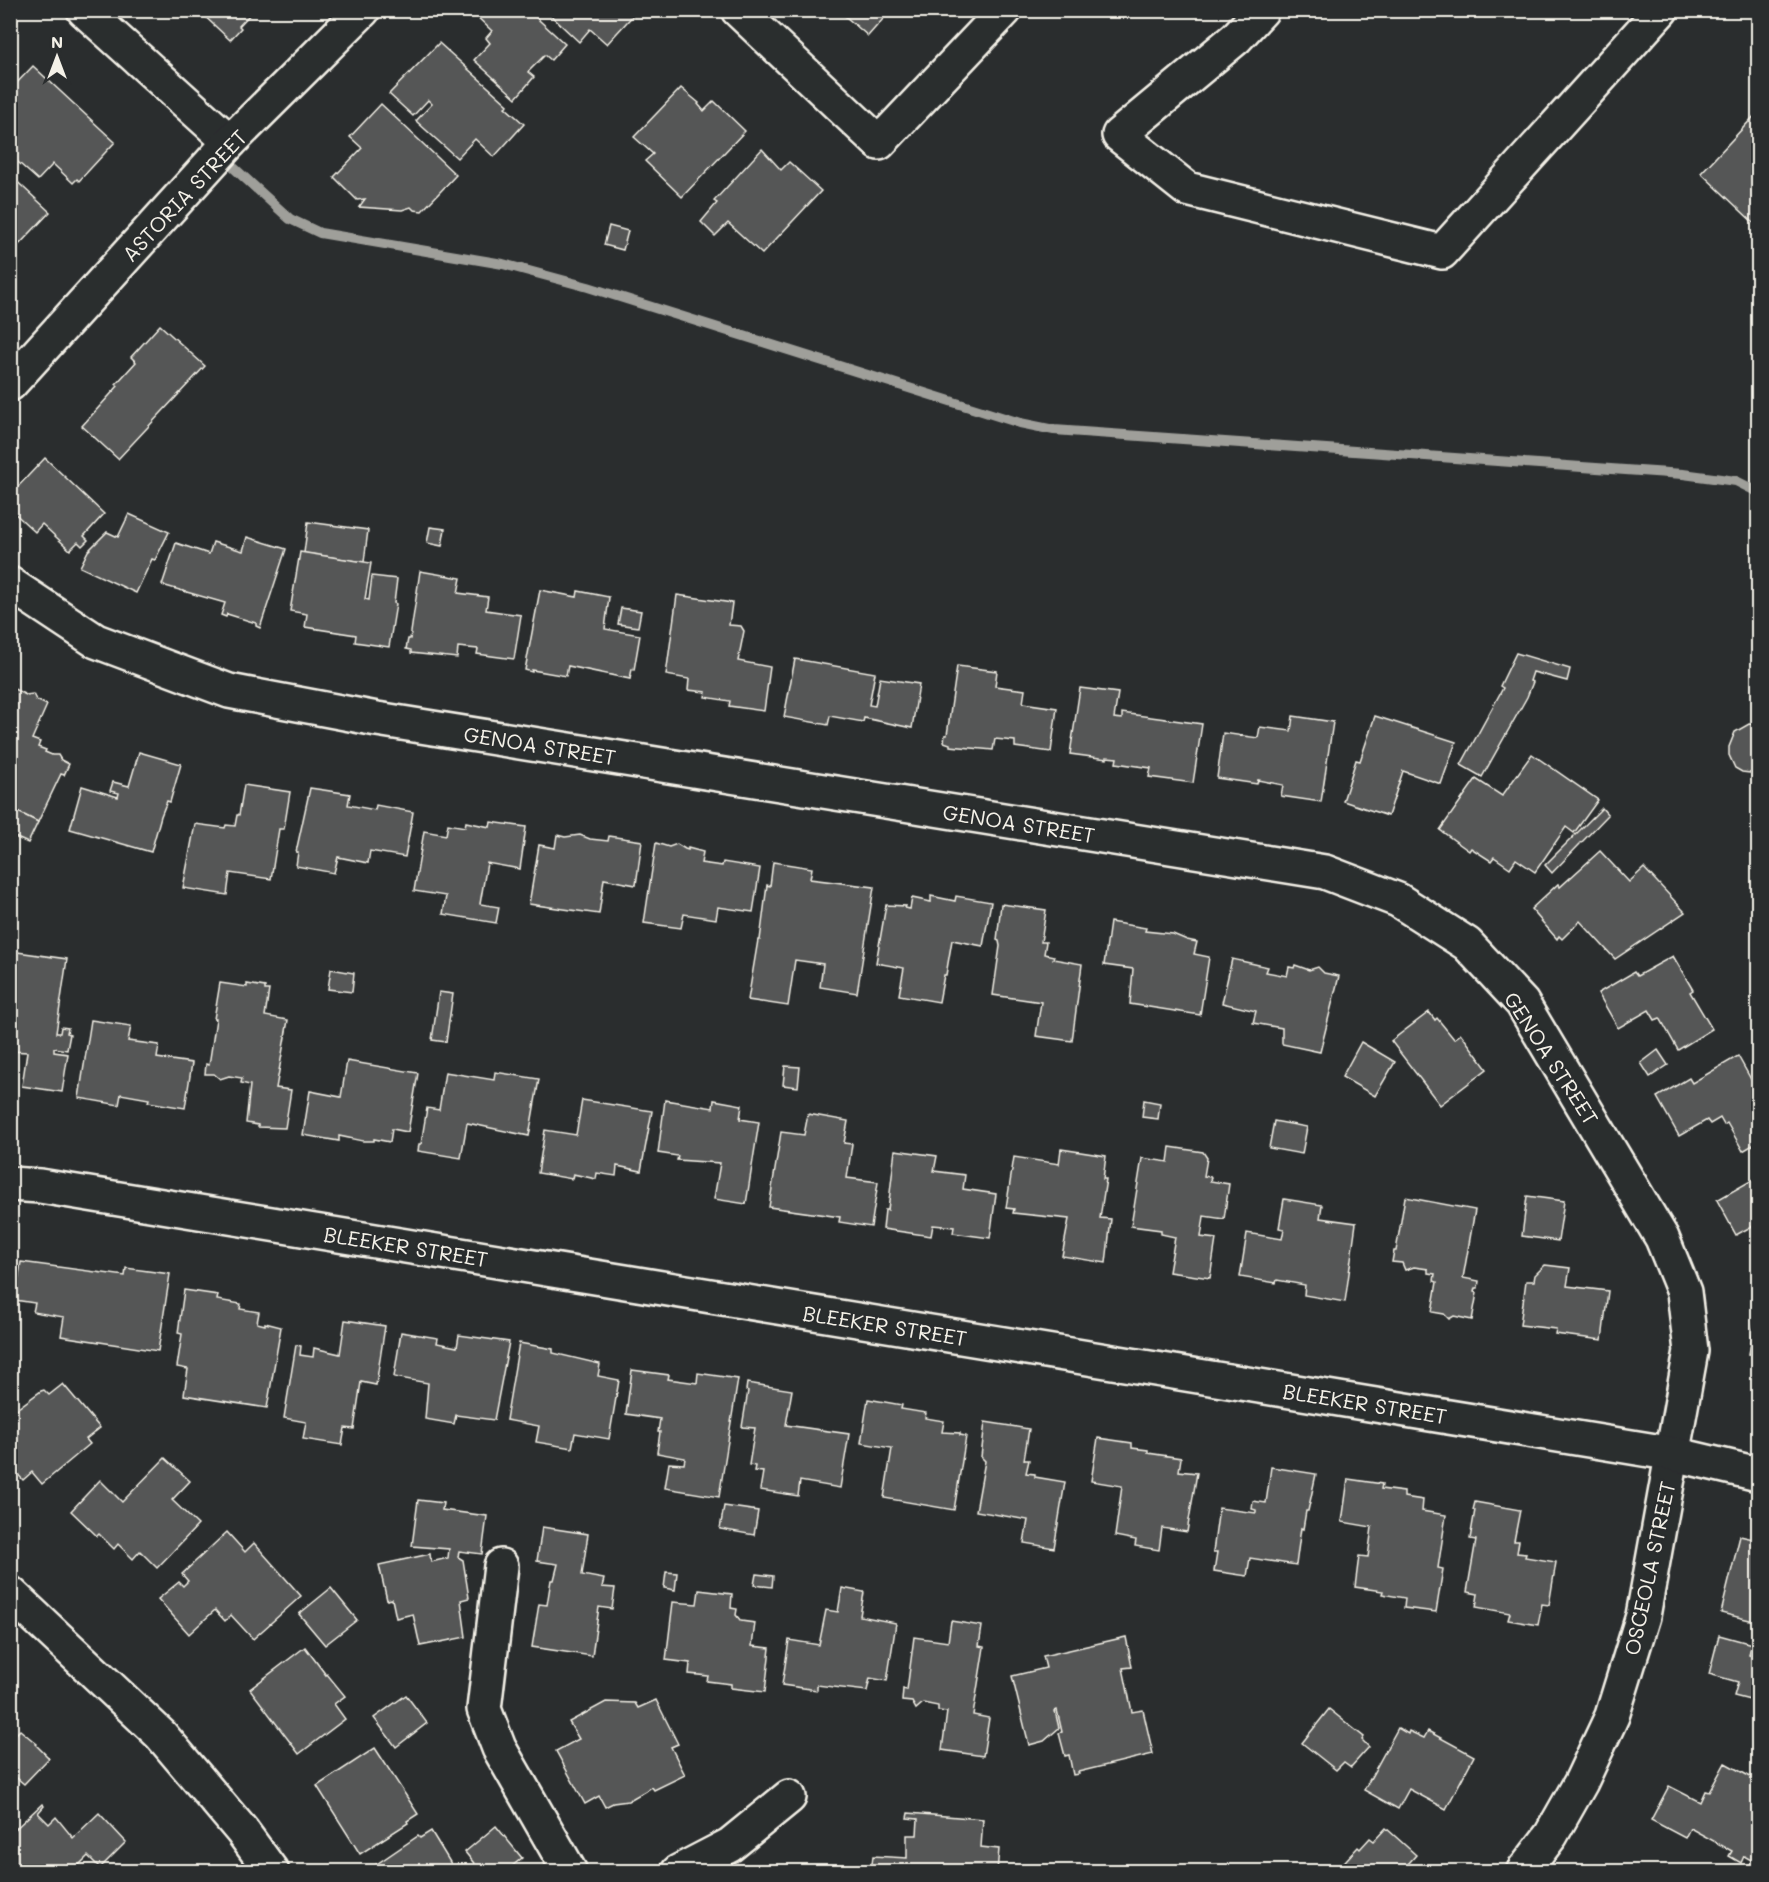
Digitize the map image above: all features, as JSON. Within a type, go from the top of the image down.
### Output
[{"type":"street","points":[[84,10],[230,142]]},
{"type":"street","name":"ASTORIA STREET","points":[[10,384],[230,142],[363,10]]},
{"type":"street","points":[[738,10],[879,143],[1005,10]]},
{"type":"street","points":[[1262,10],[1236,38],[1119,135],[1187,189],[1442,252],[1661,10]]},
{"type":"street","name":"GENOA STREET","points":[[10,584],[96,641],[229,691],[389,721],[1325,872],[1398,900],[1467,944],[1522,1003],[1662,1238],[1684,1292],[1691,1351],[1674,1454]]},
{"type":"street","name":"BLEEKER STREET","points":[[10,1184],[52,1188],[1674,1454],[1758,1474]]},
{"type":"street","name":"OSCEOLA STREET","points":[[1523,1872],[1551,1834],[1581,1782],[1612,1716],[1643,1616],[1674,1454]]},
{"type":"street","points":[[501,1566],[484,1709],[499,1748],[570,1872]]},
{"type":"street","points":[[10,1593],[161,1735],[242,1831],[272,1872]]},
{"type":"street","points":[[678,1872],[730,1845],[789,1797]]},
{"type":"building","points":[[198,10],[254,10],[230,40]]},
{"type":"building","points":[[470,10],[528,10],[565,44],[551,60],[545,55],[528,72],[534,77],[516,98],[474,60],[490,43],[486,38],[492,31]]},
{"type":"building","points":[[545,10],[637,11],[607,44],[590,29],[579,42]]},
{"type":"building","points":[[838,10],[891,10],[868,36]]},
{"type":"building","points":[[439,43],[508,105],[505,107],[524,124],[494,157],[475,139],[457,158],[416,121],[432,104],[428,100],[413,116],[389,94]]},
{"type":"building","points":[[33,66],[115,142],[79,181],[77,179],[73,183],[53,164],[38,180],[10,155],[10,90]]},
{"type":"building","points":[[681,88],[699,103],[704,111],[714,101],[745,131],[682,197],[645,161],[653,154],[634,137]]},
{"type":"building","points":[[381,104],[456,175],[422,211],[411,207],[402,210],[359,207],[365,199],[357,200],[334,177],[362,148],[350,137]]},
{"type":"building","points":[[1758,112],[1758,227],[1701,173]]},
{"type":"building","points":[[762,149],[781,170],[789,162],[821,191],[762,254],[728,223],[715,236],[701,222],[717,203],[714,201]]},
{"type":"building","points":[[10,175],[50,212],[10,254]]},
{"type":"building","points":[[609,226],[628,231],[623,250],[604,245]]},
{"type":"building","points":[[160,325],[205,366],[118,459],[82,426],[118,386],[116,384],[136,362],[131,357]]},
{"type":"building","points":[[45,458],[104,514],[84,536],[88,540],[82,546],[78,542],[70,550],[42,524],[35,532],[10,509],[10,495]]},
{"type":"building","points":[[129,514],[169,532],[155,560],[152,559],[136,593],[80,567],[88,551],[107,532],[118,537]]},
{"type":"building","points":[[308,522],[368,530],[364,562],[304,553]]},
{"type":"building","points":[[430,527],[445,529],[442,546],[427,543]]},
{"type":"building","points":[[247,537],[286,549],[260,628],[256,626],[256,623],[227,614],[226,617],[221,615],[225,603],[162,585],[176,543],[209,554],[213,542],[243,551]]},
{"type":"building","points":[[300,552],[371,563],[365,599],[369,600],[372,576],[397,579],[394,603],[396,604],[389,647],[355,642],[356,635],[305,627],[307,614],[290,611]]},
{"type":"building","points":[[420,571],[461,578],[458,593],[488,597],[486,610],[521,615],[514,659],[477,654],[478,649],[458,647],[457,658],[411,653],[411,650],[406,649],[408,639],[410,639]]},
{"type":"building","points":[[540,590],[577,597],[578,591],[609,597],[605,629],[640,635],[634,670],[632,669],[630,679],[568,666],[566,676],[525,670]]},
{"type":"building","points":[[677,595],[732,603],[729,625],[741,626],[744,631],[738,661],[770,667],[764,711],[729,706],[730,701],[705,697],[706,692],[688,690],[689,679],[666,675]]},
{"type":"building","points":[[621,608],[641,611],[638,627],[618,624]]},
{"type":"building","points":[[1516,653],[1570,669],[1567,681],[1533,672],[1530,681],[1533,682],[1527,697],[1482,777],[1461,765],[1503,688],[1500,686]]},
{"type":"building","points":[[795,659],[875,673],[869,705],[875,706],[880,678],[919,684],[912,728],[864,718],[863,722],[830,716],[828,725],[784,717]]},
{"type":"building","points":[[957,666],[997,671],[995,686],[1025,690],[1023,703],[1057,708],[1051,752],[1015,747],[1015,741],[995,739],[993,750],[950,746],[944,742]]},
{"type":"building","points":[[10,687],[26,695],[33,694],[36,700],[47,705],[32,739],[40,742],[38,747],[46,750],[45,752],[58,755],[61,760],[69,764],[64,775],[61,774],[38,822],[10,808]]},
{"type":"building","points":[[1080,688],[1118,693],[1114,718],[1122,719],[1122,713],[1202,724],[1193,783],[1149,777],[1151,768],[1116,763],[1117,758],[1107,757],[1107,759],[1070,754]]},
{"type":"building","points":[[1293,716],[1333,722],[1321,802],[1281,796],[1283,785],[1258,780],[1257,784],[1217,778],[1223,733],[1258,738],[1260,727],[1291,731]]},
{"type":"building","points":[[1375,716],[1456,742],[1441,784],[1403,771],[1388,816],[1343,801],[1356,760],[1360,761]]},
{"type":"building","points":[[1749,724],[1758,725],[1758,774],[1742,772],[1735,768],[1729,755],[1729,747],[1735,732]]},
{"type":"building","points":[[139,752],[181,764],[170,802],[167,801],[161,816],[151,852],[70,829],[82,786],[118,797],[119,793],[110,791],[113,782],[129,786]]},
{"type":"building","points":[[1532,754],[1598,800],[1574,833],[1566,827],[1535,872],[1516,859],[1510,868],[1494,857],[1491,861],[1471,848],[1469,851],[1440,830],[1476,779],[1502,796]]},
{"type":"building","points":[[244,785],[290,792],[284,829],[279,829],[271,879],[230,873],[227,895],[183,888],[195,824],[225,828],[226,825],[235,826]]},
{"type":"building","points":[[310,788],[350,794],[348,805],[375,810],[376,805],[413,812],[405,857],[370,851],[368,863],[338,857],[334,873],[296,866],[298,852],[296,852]]},
{"type":"building","points":[[10,808],[38,822],[28,843],[10,835]]},
{"type":"building","points":[[1602,808],[1608,815],[1552,873],[1545,865]]},
{"type":"building","points":[[466,822],[490,827],[491,822],[526,827],[520,869],[487,863],[480,904],[499,907],[496,923],[443,914],[446,896],[414,891],[424,831],[446,835],[448,824],[465,827]]},
{"type":"building","points":[[557,835],[565,837],[580,835],[590,839],[608,841],[609,836],[642,841],[636,885],[604,879],[599,914],[529,904],[539,845],[555,848]]},
{"type":"building","points":[[656,843],[669,847],[677,844],[688,850],[688,848],[703,852],[701,863],[722,866],[723,862],[760,868],[753,912],[718,907],[716,919],[684,914],[681,928],[644,923]]},
{"type":"building","points":[[1600,851],[1629,882],[1644,868],[1685,912],[1615,959],[1580,921],[1562,939],[1559,936],[1557,939],[1531,909],[1558,884],[1560,887]]},
{"type":"building","points":[[773,862],[812,868],[810,879],[874,887],[857,993],[820,987],[823,964],[795,960],[788,1006],[748,1000],[758,940],[760,940],[767,885],[770,886]]},
{"type":"building","points":[[931,896],[955,901],[956,896],[991,902],[983,946],[952,940],[939,1002],[899,995],[904,968],[876,963],[886,905],[906,906],[905,908],[910,909],[912,898],[931,902]]},
{"type":"building","points":[[1001,904],[1046,910],[1041,942],[1046,942],[1044,954],[1054,956],[1053,959],[1082,964],[1072,1041],[1036,1036],[1041,1002],[993,995],[1000,946],[997,940]]},
{"type":"building","points":[[1110,922],[1146,928],[1145,931],[1173,934],[1197,942],[1194,954],[1209,957],[1200,1015],[1130,1004],[1133,969],[1104,965]]},
{"type":"building","points":[[10,951],[67,959],[56,1033],[60,1033],[61,1027],[68,1028],[67,1033],[70,1034],[67,1050],[54,1048],[54,1052],[68,1054],[62,1092],[22,1086],[27,1052],[10,1051]]},
{"type":"building","points":[[1673,956],[1693,990],[1690,992],[1712,1029],[1678,1050],[1660,1018],[1655,1020],[1649,1010],[1618,1028],[1598,993],[1634,972],[1637,976]]},
{"type":"building","points":[[1232,959],[1268,967],[1266,972],[1287,976],[1289,967],[1294,968],[1295,965],[1309,970],[1318,967],[1324,973],[1339,976],[1320,1052],[1282,1044],[1282,1028],[1253,1023],[1256,1011],[1222,1003]]},
{"type":"building","points":[[331,969],[354,973],[352,992],[328,989]]},
{"type":"building","points":[[220,983],[265,987],[265,990],[269,990],[265,1016],[288,1020],[276,1088],[291,1090],[285,1128],[258,1127],[258,1125],[246,1123],[250,1085],[241,1083],[242,1078],[229,1076],[220,1079],[214,1074],[205,1074],[206,1064],[209,1065]]},
{"type":"building","points":[[439,992],[453,994],[446,1042],[432,1040]]},
{"type":"building","points":[[1429,1012],[1454,1039],[1461,1034],[1487,1069],[1440,1105],[1391,1041]]},
{"type":"building","points":[[91,1020],[131,1026],[128,1041],[159,1045],[157,1058],[192,1063],[185,1108],[148,1102],[149,1099],[121,1094],[119,1105],[79,1098]]},
{"type":"building","points":[[1361,1042],[1395,1062],[1375,1096],[1342,1077]]},
{"type":"building","points":[[1658,1050],[1668,1065],[1650,1077],[1641,1063]]},
{"type":"building","points":[[1738,1056],[1758,1092],[1758,1142],[1743,1151],[1727,1123],[1724,1125],[1720,1118],[1710,1124],[1707,1120],[1679,1136],[1657,1097],[1689,1078],[1692,1083]]},
{"type":"building","points":[[347,1061],[418,1073],[408,1132],[392,1129],[390,1142],[374,1139],[374,1141],[363,1141],[339,1136],[339,1141],[303,1135],[310,1091],[341,1097]]},
{"type":"building","points":[[785,1066],[800,1067],[798,1087],[783,1085]]},
{"type":"building","points":[[445,1072],[494,1080],[495,1072],[539,1079],[529,1136],[467,1123],[461,1158],[418,1151],[427,1108],[439,1110]]},
{"type":"building","points":[[582,1100],[652,1111],[641,1171],[617,1166],[616,1176],[597,1173],[596,1179],[573,1174],[572,1179],[538,1173],[545,1130],[576,1135]]},
{"type":"building","points":[[665,1100],[713,1108],[714,1100],[742,1105],[740,1119],[759,1122],[746,1204],[714,1199],[720,1163],[677,1160],[678,1156],[658,1153]]},
{"type":"building","points":[[1144,1100],[1160,1103],[1158,1119],[1142,1117]]},
{"type":"building","points":[[808,1114],[848,1121],[844,1143],[852,1144],[847,1178],[878,1182],[871,1227],[839,1222],[840,1217],[769,1207],[781,1132],[804,1135]]},
{"type":"building","points":[[1274,1121],[1307,1127],[1302,1154],[1269,1148]]},
{"type":"building","points":[[1170,1147],[1203,1152],[1207,1158],[1204,1176],[1211,1177],[1210,1181],[1229,1184],[1224,1219],[1204,1216],[1201,1237],[1216,1239],[1210,1278],[1169,1272],[1175,1237],[1161,1234],[1161,1230],[1131,1226],[1142,1158],[1168,1162]]},
{"type":"building","points":[[1061,1149],[1106,1156],[1103,1179],[1106,1179],[1100,1218],[1111,1219],[1106,1263],[1062,1256],[1069,1219],[1013,1213],[1014,1209],[1006,1208],[1014,1157],[1059,1164]]},
{"type":"building","points":[[895,1150],[937,1156],[934,1171],[965,1175],[963,1189],[996,1194],[990,1238],[953,1233],[954,1227],[933,1225],[931,1236],[883,1229],[885,1210],[888,1210]]},
{"type":"building","points":[[1754,1179],[1756,1183],[1758,1181],[1758,1223],[1736,1235],[1717,1200]]},
{"type":"building","points":[[1527,1196],[1564,1201],[1558,1241],[1522,1236]]},
{"type":"building","points":[[1405,1197],[1475,1210],[1463,1278],[1479,1281],[1478,1288],[1475,1288],[1474,1292],[1477,1293],[1472,1320],[1454,1316],[1449,1319],[1444,1314],[1432,1312],[1437,1282],[1434,1281],[1435,1274],[1428,1273],[1428,1269],[1414,1267],[1405,1270],[1402,1263],[1392,1262]]},
{"type":"building","points":[[1284,1199],[1322,1205],[1320,1218],[1356,1223],[1345,1302],[1304,1295],[1305,1285],[1240,1277],[1247,1233],[1282,1239],[1284,1229],[1279,1228]]},
{"type":"building","points":[[21,1262],[125,1276],[126,1268],[170,1274],[158,1351],[61,1336],[64,1317],[33,1312],[35,1303],[15,1300]]},
{"type":"building","points":[[1545,1265],[1570,1268],[1567,1286],[1608,1291],[1602,1340],[1555,1334],[1556,1329],[1520,1325],[1526,1281],[1534,1281],[1535,1275]]},
{"type":"building","points":[[184,1290],[218,1295],[217,1300],[241,1304],[240,1309],[259,1312],[257,1323],[281,1327],[267,1408],[184,1395],[188,1369],[177,1367],[182,1334],[178,1333]]},
{"type":"building","points":[[1756,1314],[1758,1315],[1758,1355],[1749,1354]]},
{"type":"building","points":[[345,1320],[385,1326],[376,1385],[361,1382],[354,1429],[345,1428],[342,1445],[303,1439],[306,1422],[284,1418],[296,1345],[301,1346],[300,1355],[313,1357],[314,1348],[340,1354]]},
{"type":"building","points":[[401,1332],[438,1338],[437,1343],[457,1347],[459,1335],[509,1342],[494,1420],[456,1415],[454,1424],[425,1419],[428,1383],[394,1377]]},
{"type":"building","points":[[519,1343],[553,1349],[553,1353],[600,1364],[598,1376],[619,1380],[609,1439],[575,1433],[572,1448],[536,1442],[539,1426],[506,1420]]},
{"type":"building","points":[[632,1370],[669,1375],[668,1379],[697,1383],[698,1373],[738,1379],[719,1497],[665,1488],[669,1463],[684,1464],[685,1458],[657,1453],[660,1419],[626,1414]]},
{"type":"building","points":[[747,1383],[792,1390],[786,1425],[849,1434],[840,1488],[800,1481],[798,1496],[760,1490],[763,1472],[754,1471],[755,1466],[749,1465],[755,1428],[742,1427],[748,1391],[746,1390]]},
{"type":"building","points":[[63,1384],[100,1428],[86,1439],[90,1444],[42,1484],[32,1472],[23,1480],[10,1466],[10,1407],[14,1411],[41,1391],[44,1390],[49,1395]]},
{"type":"building","points":[[868,1399],[902,1405],[901,1409],[926,1413],[925,1418],[944,1421],[942,1432],[960,1433],[966,1436],[954,1510],[884,1498],[892,1448],[861,1443]]},
{"type":"building","points":[[985,1422],[1029,1429],[1024,1460],[1029,1460],[1026,1473],[1035,1474],[1035,1477],[1065,1482],[1054,1548],[1024,1543],[1028,1520],[976,1511],[985,1461],[981,1457]]},
{"type":"building","points":[[1098,1438],[1132,1443],[1132,1448],[1148,1450],[1148,1453],[1181,1458],[1179,1471],[1197,1473],[1187,1532],[1162,1528],[1159,1550],[1135,1546],[1136,1540],[1115,1536],[1122,1486],[1091,1481]]},
{"type":"building","points":[[165,1458],[190,1481],[172,1500],[198,1525],[157,1568],[140,1551],[133,1559],[118,1544],[114,1549],[71,1511],[100,1480],[122,1502]]},
{"type":"building","points":[[1271,1467],[1316,1474],[1303,1529],[1301,1528],[1296,1565],[1250,1558],[1247,1576],[1214,1571],[1217,1552],[1213,1552],[1219,1508],[1256,1513],[1256,1510],[1252,1509],[1253,1501],[1266,1503]]},
{"type":"building","points":[[1348,1479],[1382,1484],[1381,1489],[1404,1492],[1404,1497],[1423,1500],[1422,1511],[1446,1515],[1438,1568],[1443,1569],[1436,1612],[1404,1608],[1405,1598],[1382,1594],[1383,1591],[1355,1587],[1359,1556],[1368,1557],[1372,1527],[1342,1522]]},
{"type":"building","points":[[418,1500],[443,1503],[442,1510],[487,1516],[482,1554],[459,1551],[458,1557],[463,1560],[469,1598],[461,1600],[466,1637],[420,1646],[413,1614],[396,1618],[392,1599],[387,1600],[379,1565],[430,1554],[431,1562],[448,1558],[449,1549],[412,1546]]},
{"type":"building","points":[[1475,1502],[1520,1510],[1514,1541],[1519,1541],[1517,1553],[1526,1554],[1525,1557],[1556,1562],[1549,1605],[1542,1604],[1538,1625],[1508,1620],[1510,1613],[1476,1607],[1478,1594],[1467,1592],[1476,1540],[1470,1539]]},
{"type":"building","points":[[724,1506],[758,1511],[754,1535],[720,1529]]},
{"type":"building","points":[[542,1527],[588,1534],[582,1575],[604,1579],[602,1587],[615,1588],[612,1609],[599,1607],[592,1656],[532,1647],[539,1604],[547,1605],[551,1580],[554,1580],[558,1564],[537,1561]]},
{"type":"building","points":[[227,1532],[245,1552],[254,1543],[301,1596],[253,1639],[231,1615],[225,1621],[215,1610],[189,1634],[158,1599],[179,1582],[183,1586],[188,1581],[182,1574]]},
{"type":"building","points":[[1740,1536],[1758,1540],[1758,1622],[1721,1613]]},
{"type":"building","points":[[666,1572],[677,1573],[675,1590],[664,1588]]},
{"type":"building","points":[[756,1574],[773,1576],[772,1587],[754,1585]]},
{"type":"building","points":[[331,1588],[357,1620],[325,1645],[299,1614]]},
{"type":"building","points":[[842,1588],[864,1592],[860,1616],[896,1623],[887,1681],[870,1678],[867,1691],[817,1685],[817,1690],[782,1685],[789,1640],[819,1645],[826,1610],[838,1612]]},
{"type":"building","points":[[699,1590],[732,1594],[731,1608],[737,1609],[736,1615],[741,1621],[755,1623],[752,1646],[770,1648],[765,1692],[731,1688],[731,1684],[707,1681],[708,1676],[689,1674],[690,1663],[666,1660],[673,1602],[697,1604]]},
{"type":"building","points":[[951,1621],[982,1626],[979,1646],[984,1647],[973,1715],[989,1718],[983,1756],[942,1750],[947,1712],[938,1711],[938,1706],[923,1703],[916,1709],[912,1702],[902,1701],[903,1689],[907,1690],[914,1637],[948,1642]]},
{"type":"building","points":[[1719,1635],[1752,1644],[1749,1654],[1758,1657],[1758,1702],[1734,1696],[1738,1682],[1709,1674]]},
{"type":"building","points":[[1126,1637],[1132,1667],[1123,1668],[1132,1712],[1143,1710],[1153,1754],[1073,1775],[1069,1755],[1065,1756],[1059,1733],[1062,1732],[1057,1710],[1055,1711],[1059,1728],[1044,1741],[1029,1745],[1012,1676],[1046,1668],[1043,1656]]},
{"type":"building","points":[[305,1647],[345,1696],[334,1704],[345,1719],[299,1754],[250,1689]]},
{"type":"building","points":[[406,1695],[427,1723],[396,1747],[374,1718]]},
{"type":"building","points":[[656,1700],[678,1744],[671,1747],[685,1775],[654,1790],[652,1787],[628,1801],[613,1803],[605,1807],[599,1796],[585,1804],[556,1751],[579,1739],[569,1722],[606,1702],[635,1703],[638,1708]]},
{"type":"building","points":[[1329,1709],[1364,1737],[1362,1740],[1369,1747],[1351,1767],[1344,1762],[1336,1770],[1302,1743]]},
{"type":"building","points":[[1398,1728],[1408,1734],[1409,1731],[1424,1738],[1428,1731],[1474,1756],[1446,1809],[1409,1789],[1398,1809],[1364,1790]]},
{"type":"building","points":[[20,1730],[49,1758],[24,1784],[12,1774],[10,1776],[10,1740]]},
{"type":"building","points":[[375,1748],[418,1814],[360,1854],[317,1786]]},
{"type":"building","points":[[1725,1763],[1758,1781],[1758,1849],[1753,1861],[1744,1856],[1741,1863],[1729,1856],[1732,1851],[1690,1828],[1685,1838],[1651,1820],[1669,1786],[1700,1802],[1705,1791],[1709,1792]]},
{"type":"building","points":[[42,1804],[44,1806],[38,1813],[49,1824],[56,1817],[73,1838],[99,1813],[126,1842],[100,1868],[88,1856],[72,1872],[10,1872],[10,1834]]},
{"type":"building","points":[[908,1813],[983,1819],[981,1847],[999,1849],[997,1872],[871,1872],[873,1856],[907,1858],[907,1835],[917,1835],[918,1819],[907,1818]]},
{"type":"building","points":[[496,1826],[522,1858],[505,1872],[481,1872],[465,1852]]},
{"type":"building","points":[[1386,1828],[1416,1855],[1401,1872],[1335,1872],[1358,1847],[1360,1849],[1370,1838],[1374,1841]]},
{"type":"building","points":[[431,1831],[456,1872],[373,1872],[371,1868],[418,1836],[420,1838]]},
{"type":"waterway","points":[[222,157],[290,219],[320,233],[503,264],[588,287],[1020,423],[1054,430],[1683,474],[1736,481],[1758,492]]}]
